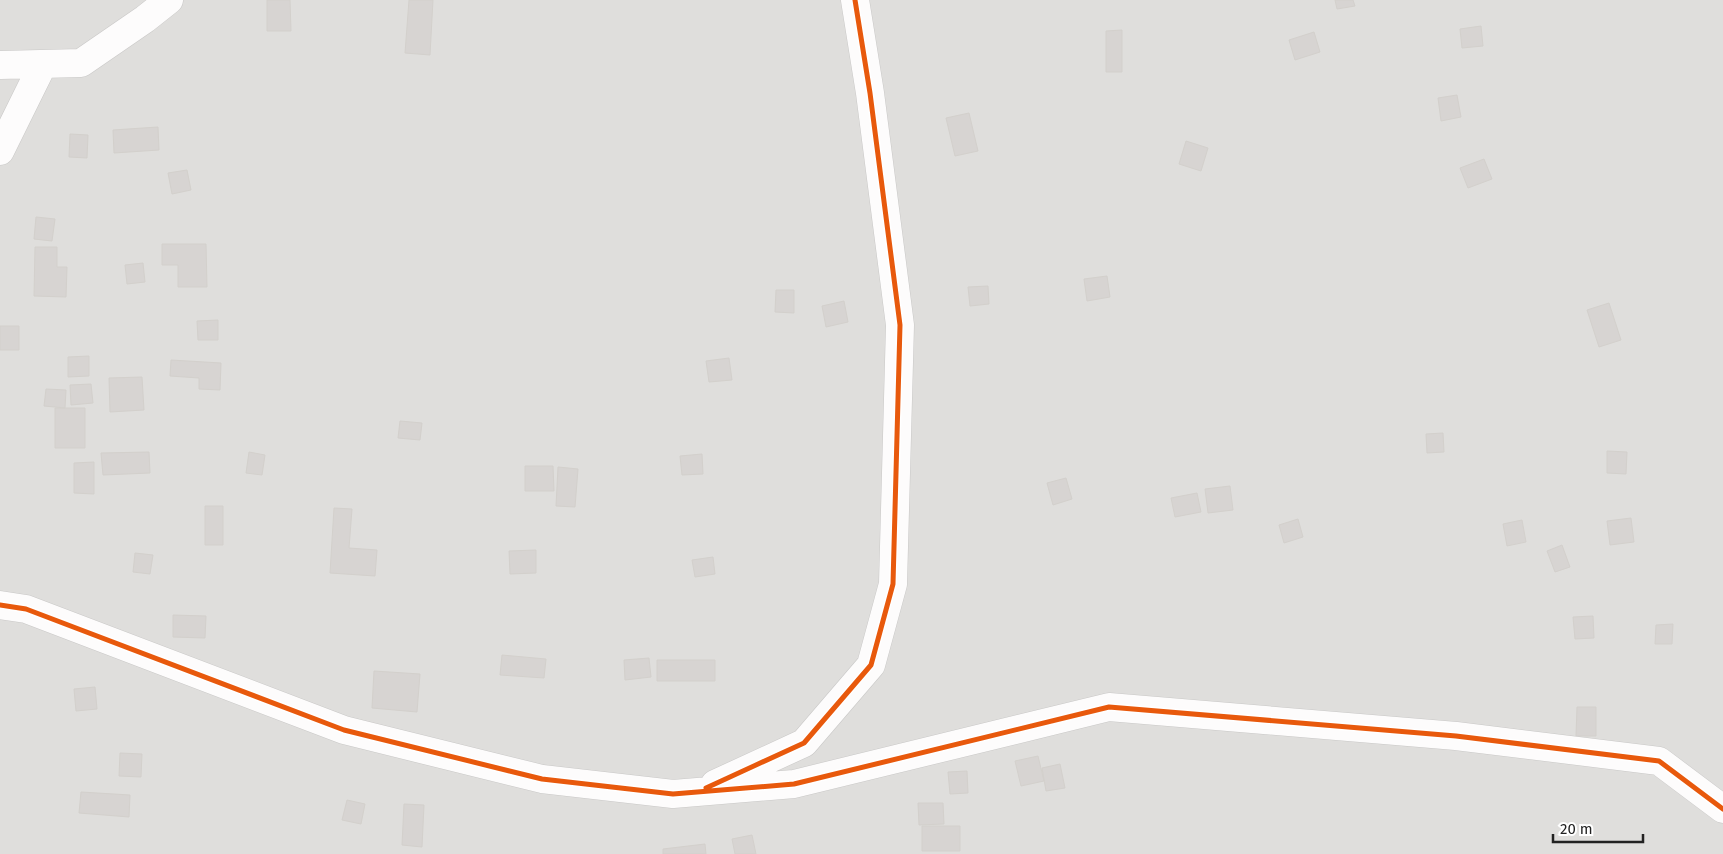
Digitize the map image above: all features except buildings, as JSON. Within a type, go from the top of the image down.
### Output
[{"type":"street","points":[[0,65],[81,63],[169,0]]},
{"type":"street","points":[[697,792],[804,743],[871,665],[893,584],[900,325],[870,93],[855,0]]},
{"type":"street","points":[[0,152],[43,64]]},
{"type":"street","points":[[0,605],[26,609],[344,730],[542,779],[673,794],[794,784],[1109,707],[1456,736],[1659,760],[1723,809]]},
{"type":"shaded area","points":[[0,0],[1723,0],[1723,854],[0,854]]},
{"type":"cycle path","points":[[706,788],[804,743],[871,665],[893,584],[900,325],[870,93],[855,0]]},
{"type":"cycle path","points":[[0,605],[26,609],[344,730],[542,779],[673,794],[794,784],[1109,707],[1456,736],[1659,761],[1723,809]]}]
